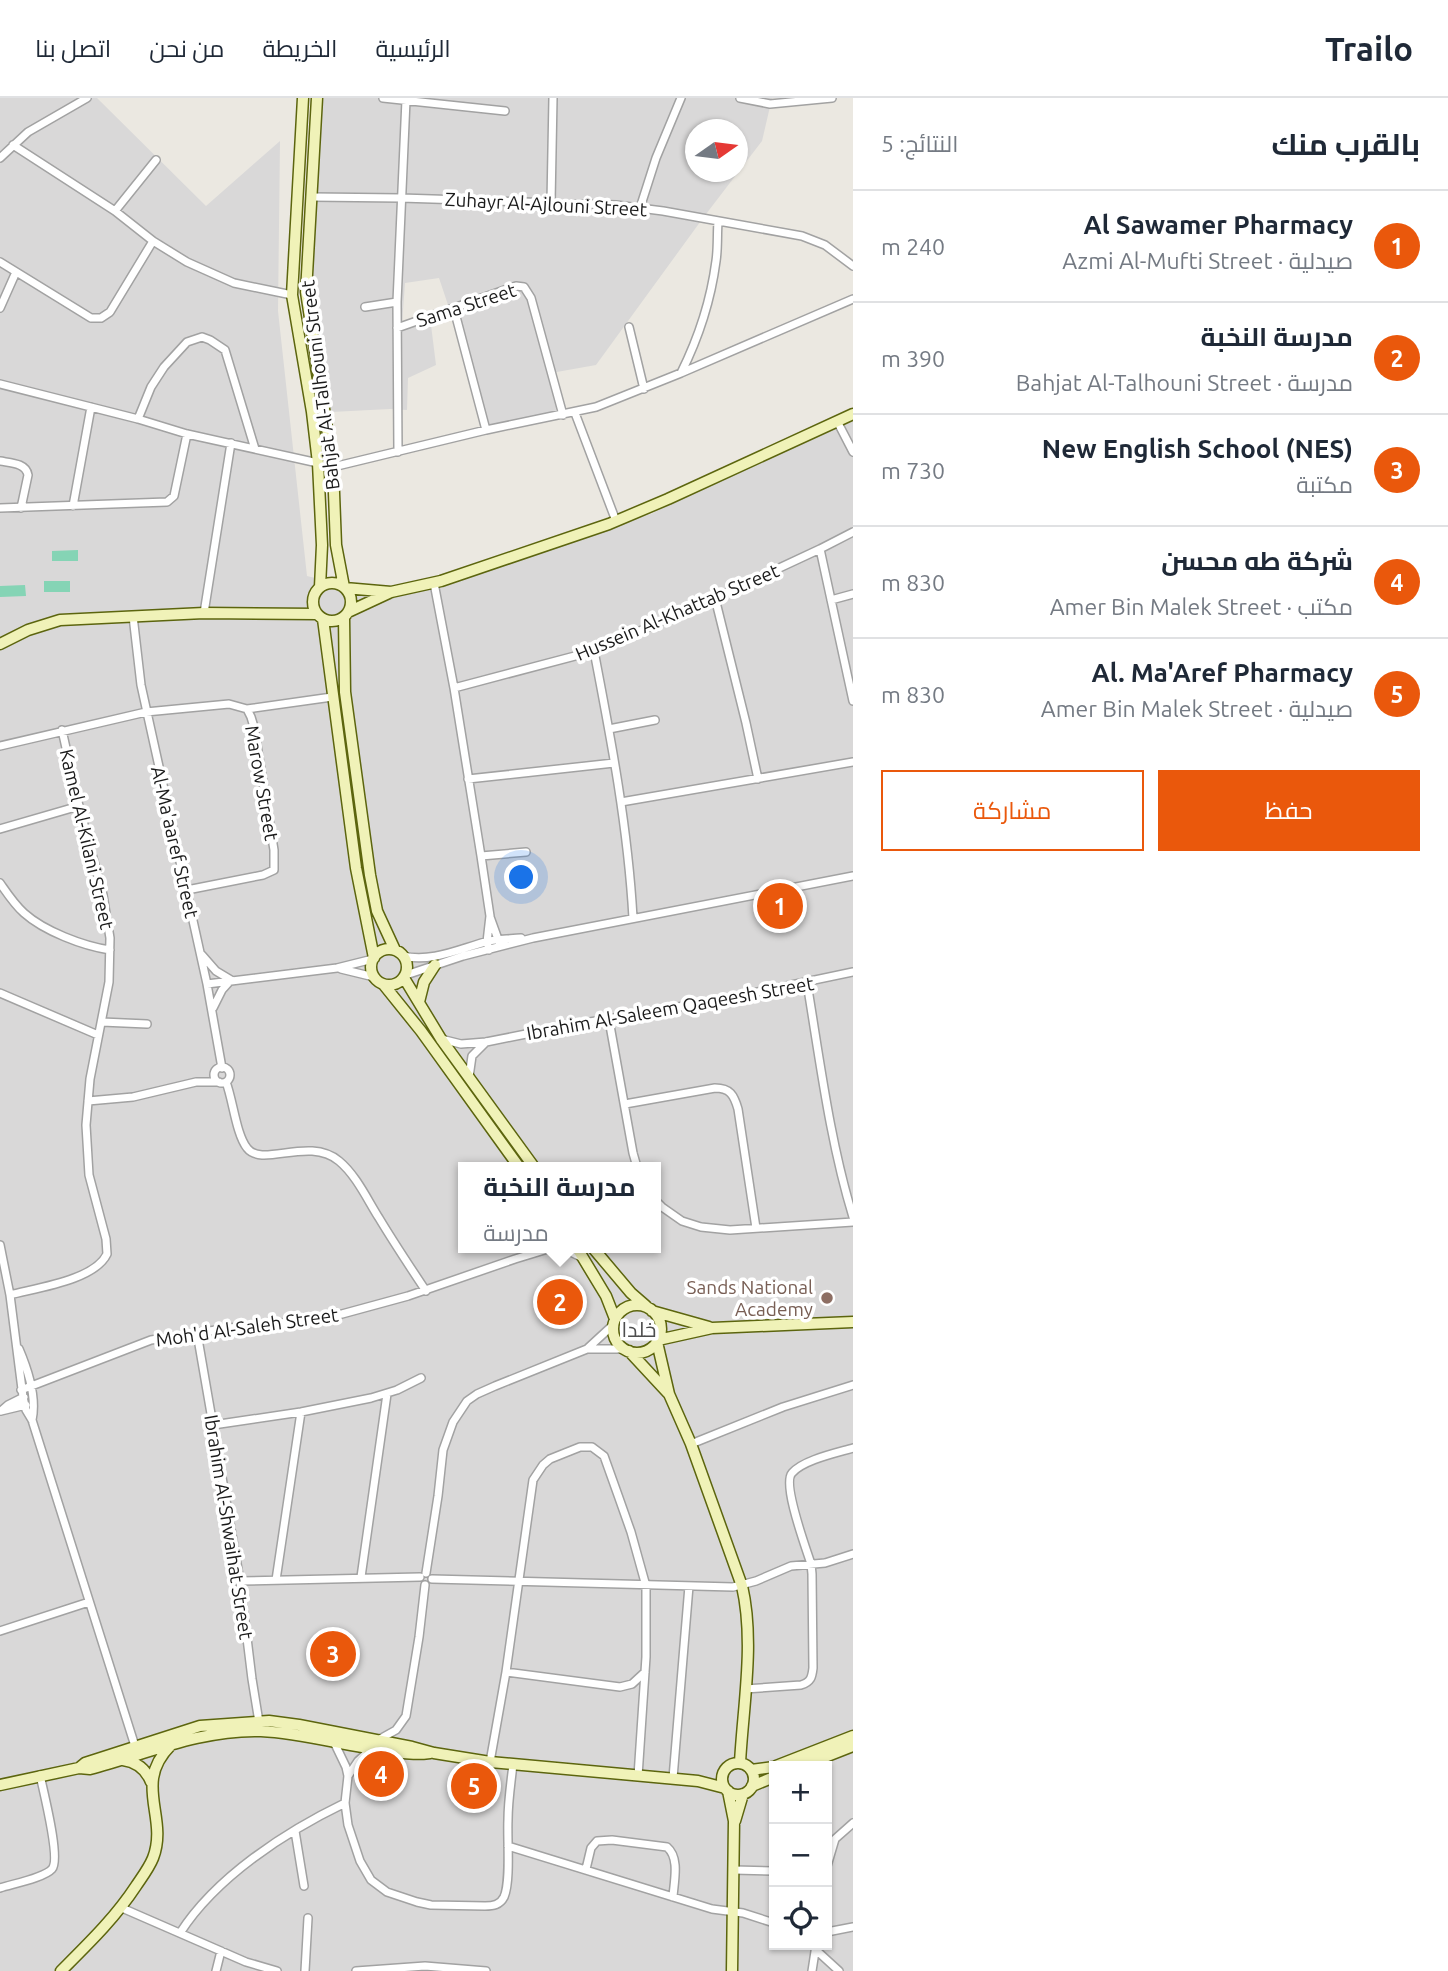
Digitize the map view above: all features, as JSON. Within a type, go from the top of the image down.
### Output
[{"type":"street","points":[[0,158],[27,132],[87,98]]},
{"type":"street","name":"Bahjat Al-Talhouni Street","points":[[303,98],[292,295],[318,463],[322,545],[320,587]]},
{"type":"street","name":"Bahjat Al-Talhouni Street","points":[[317,98],[306,292],[333,467],[335,532],[345,588]]},
{"type":"street","points":[[383,98],[505,111]]},
{"type":"street","points":[[551,202],[554,98]]},
{"type":"street","points":[[640,208],[656,158],[681,98]]},
{"type":"street","points":[[740,98],[770,104],[832,98]]},
{"type":"street","points":[[397,328],[406,100]]},
{"type":"street","points":[[13,145],[115,211],[153,242],[187,262],[234,283],[292,295]]},
{"type":"street","points":[[115,211],[156,160]]},
{"type":"street","name":"Zuhayr Al-Ajlouni Street","points":[[312,197],[551,202],[640,208],[815,240],[853,265]]},
{"type":"street","points":[[681,373],[692,352],[711,286],[716,260],[718,222]]},
{"type":"street","points":[[0,262],[92,318],[101,318],[110,312],[153,242]]},
{"type":"street","points":[[0,308],[16,272]]},
{"type":"street","name":"Sama Street","points":[[398,452],[397,328],[516,286],[524,287],[531,298],[563,415]]},
{"type":"street","points":[[333,467],[486,430],[575,413],[620,399],[853,299]]},
{"type":"street","points":[[365,307],[397,302]]},
{"type":"street","points":[[454,309],[486,430]]},
{"type":"street","points":[[629,327],[645,389]]},
{"type":"street","points":[[138,419],[151,387],[164,367],[187,342],[202,337],[225,350],[255,449]]},
{"type":"street","points":[[0,384],[187,433],[318,463]]},
{"type":"street","points":[[73,506],[91,407]]},
{"type":"street","points":[[575,413],[616,521]]},
{"type":"street","points":[[0,644],[27,630],[60,621],[204,613],[320,616],[333,621],[391,592],[434,583],[616,521],[853,414]]},
{"type":"street","points":[[837,421],[853,452]]},
{"type":"street","points":[[0,508],[159,503],[172,500],[187,433]]},
{"type":"street","points":[[204,613],[231,443]]},
{"type":"street","points":[[0,461],[22,466],[28,471],[21,509]]},
{"type":"street","name":"Hussein Al-Khattab Street","points":[[454,688],[594,651],[715,598],[853,532]]},
{"type":"street","points":[[820,549],[853,701]]},
{"type":"street","points":[[374,977],[320,616],[313,600],[320,587],[332,583],[345,588],[391,592]]},
{"type":"street","points":[[434,583],[481,856],[489,916],[488,946]]},
{"type":"street","points":[[345,588],[351,597],[346,615],[345,692],[377,911],[407,965],[405,976],[441,1039],[530,1162]]},
{"type":"street","points":[[831,600],[853,594]]},
{"type":"street","points":[[715,598],[758,779]]},
{"type":"street","name":"Al-Ma'aaref Street","points":[[133,616],[146,712],[213,1013],[219,1069]]},
{"type":"street","points":[[594,651],[621,802],[633,918]]},
{"type":"street","points":[[247,709],[332,697]]},
{"type":"street","name":"Marow Street","points":[[0,746],[146,712],[229,704],[247,709],[254,727],[274,850],[274,870],[263,875],[187,890]]},
{"type":"street","points":[[609,729],[655,720]]},
{"type":"street","name":"Kamel Al-Kilani Street","points":[[10,1295],[79,1276],[101,1264],[107,1254],[106,1238],[88,1162],[86,1125],[90,1079],[109,982],[108,923],[62,730]]},
{"type":"street","points":[[621,802],[853,762]]},
{"type":"street","points":[[468,779],[614,763]]},
{"type":"street","points":[[0,829],[79,806]]},
{"type":"street","points":[[481,856],[526,852]]},
{"type":"street","points":[[207,984],[337,968],[373,958],[383,950],[412,958],[426,957],[853,876]]},
{"type":"street","points":[[0,883],[16,905],[38,923],[80,943],[110,950]]},
{"type":"street","points":[[489,916],[500,943]]},
{"type":"street","points":[[384,985],[395,985],[405,976],[488,946]]},
{"type":"street","points":[[200,952],[209,965],[231,980]]},
{"type":"street","points":[[419,1002],[424,982],[435,965]]},
{"type":"street","points":[[337,968],[374,977],[384,985],[421,1031],[515,1162]]},
{"type":"street","name":"Ibrahim Al-Saleem Qaqeesh Street","points":[[441,1039],[461,1044],[486,1042],[807,983],[853,972]]},
{"type":"street","points":[[213,1013],[222,990],[231,980]]},
{"type":"street","points":[[661,1208],[693,1226],[718,1229],[853,1220],[829,1113],[807,983]]},
{"type":"street","points":[[0,993],[98,1035]]},
{"type":"street","points":[[609,1020],[636,1162]]},
{"type":"street","points":[[102,1022],[147,1024]]},
{"type":"street","points":[[469,1077],[472,1056],[486,1042]]},
{"type":"street","points":[[219,1069],[214,1077],[222,1082],[241,1135],[251,1152],[268,1156],[312,1150],[336,1158],[363,1192],[426,1291]]},
{"type":"street","points":[[88,1101],[133,1097],[196,1082],[222,1082],[229,1077],[229,1072],[219,1069],[196,1082]]},
{"type":"street","points":[[625,1104],[715,1088],[731,1092],[738,1109],[757,1228]]},
{"type":"street","points":[[0,1245],[10,1295],[23,1397],[135,1746]]},
{"type":"street","name":"Moh'd Al-Saleh Street","points":[[515,1259],[523,1253]]},
{"type":"street","name":"Moh'd Al-Saleh Street","points":[[23,1397],[142,1342],[161,1337],[312,1320],[362,1309],[426,1291],[538,1253]]},
{"type":"street","name":"Moh'd Al-Saleh Street","points":[[573,1253],[584,1258]]},
{"type":"street","points":[[580,1253],[606,1296],[614,1322],[615,1338],[669,1394]]},
{"type":"street","points":[[587,1349],[644,1351],[657,1341],[660,1332],[657,1317],[617,1278],[597,1253]]},
{"type":"street","points":[[348,1776],[373,1745],[396,1730],[406,1716],[439,1496],[443,1450],[460,1410],[477,1394],[587,1349],[625,1308],[632,1305],[712,1328]]},
{"type":"street","points":[[657,1341],[712,1328],[853,1321]]},
{"type":"street","name":"Ibrahim Al-Shwaihat Street","points":[[197,1333],[240,1581],[259,1726]]},
{"type":"street","points":[[657,1341],[669,1394],[691,1444],[743,1586],[748,1614],[740,1763]]},
{"type":"street","points":[[17,1346],[32,1394],[32,1420]]},
{"type":"street","points":[[213,1425],[301,1412],[387,1394],[421,1378]]},
{"type":"street","points":[[691,1444],[783,1407],[853,1385]]},
{"type":"street","points":[[1,1411],[32,1394]]},
{"type":"street","points":[[361,1577],[387,1394]]},
{"type":"street","points":[[276,1580],[301,1412]]},
{"type":"street","points":[[490,1762],[506,1672],[533,1480],[550,1459],[586,1446],[597,1449],[606,1462],[631,1532],[646,1586],[645,1672],[638,1776]]},
{"type":"street","points":[[745,1689],[801,1685],[811,1679],[811,1564],[789,1493],[789,1477],[804,1464],[853,1448]]},
{"type":"street","points":[[240,1581],[361,1577],[646,1586],[743,1586],[792,1566],[825,1563],[853,1554]]},
{"type":"street","points":[[673,1779],[690,1586]]},
{"type":"street","points":[[0,1631],[89,1602]]},
{"type":"street","points":[[506,1672],[620,1687],[632,1685],[645,1672]]},
{"type":"street","points":[[0,1785],[79,1768],[90,1769],[172,1744],[278,1722],[373,1745]]},
{"type":"street","points":[[79,1768],[85,1763],[200,1726],[259,1726],[334,1742],[412,1747],[490,1762],[698,1780],[735,1795],[743,1794]]},
{"type":"street","points":[[788,1761],[853,1736]]},
{"type":"street","points":[[334,1742],[348,1776],[345,1803],[348,1825],[364,1869],[371,1880],[387,1892],[431,1905],[485,1906],[502,1901],[505,1894],[513,1764]]},
{"type":"street","points":[[151,1782],[156,1765],[172,1744]]},
{"type":"street","points":[[815,1761],[853,1746]]},
{"type":"street","points":[[61,1971],[122,1908],[147,1871],[156,1849],[157,1830],[151,1782],[137,1764],[122,1760]]},
{"type":"street","points":[[732,1971],[734,1821],[723,1780],[724,1772],[729,1766],[740,1763],[745,1765],[754,1778],[752,1786]]},
{"type":"street","points":[[751,1770],[769,1767]]},
{"type":"street","points":[[698,1780],[724,1772]]},
{"type":"street","points":[[0,1888],[44,1874],[55,1865],[40,1775]]},
{"type":"street","points":[[734,1821],[743,1794],[752,1786],[769,1779]]},
{"type":"street","points":[[180,1933],[192,1914],[209,1896],[247,1863],[295,1830],[345,1803]]},
{"type":"street","points":[[832,1849],[835,1839],[853,1823]]},
{"type":"street","points":[[295,1830],[304,1886]]},
{"type":"street","points":[[586,1869],[591,1848],[597,1841],[612,1840],[667,1847],[671,1849],[675,1860],[673,1897]]},
{"type":"street","points":[[508,1846],[712,1909],[752,1915],[769,1921]]},
{"type":"street","points":[[734,1870],[769,1871]]},
{"type":"street","points":[[122,1908],[257,1966],[278,1971]]},
{"type":"street","points":[[305,1971],[308,1918]]},
{"type":"street","points":[[832,1931],[853,1927]]},
{"type":"street","points":[[813,1971],[816,1950]]},
{"type":"street","points":[[819,1950],[839,1971]]},
{"type":"street","points":[[216,1971],[221,1951]]},
{"type":"street","points":[[356,1971],[425,1966],[486,1971]]},
{"type":"shaded area","points":[[0,98],[97,98],[206,206],[280,141],[278,311],[307,576],[388,596],[651,514],[853,416],[853,1971],[0,1971]]},
{"type":"shaded area","points":[[324,98],[772,98],[762,141],[748,159],[748,119],[685,119],[685,182],[731,182],[596,365],[551,373],[557,413],[489,427],[439,278],[405,283],[402,324],[431,325],[436,365],[408,378],[407,410],[331,412],[306,297],[320,115]]},
{"type":"green space","points":[[78,550],[78,561],[52,561],[52,551]]},
{"type":"green space","points":[[44,581],[70,581],[70,592],[44,592]]},
{"type":"green space","points":[[25,585],[26,596],[0,597],[0,586]]},
{"type":"place","name":"Al Sawamer Pharmacy","points":[[780,906]]},
{"type":"place","name":"Sands National Academy","points":[[827,1298]]},
{"type":"place","name":"مدرسة النخبة","points":[[560,1302]]},
{"type":"place","name":"New English School (NES)","points":[[333,1654]]},
{"type":"place","name":"شركة طه محسن","points":[[381,1774]]},
{"type":"place","name":"Al. Ma'Aref Pharmacy","points":[[474,1786]]},
{"type":"district","name":"خلدا","points":[[639,1330]]}]
